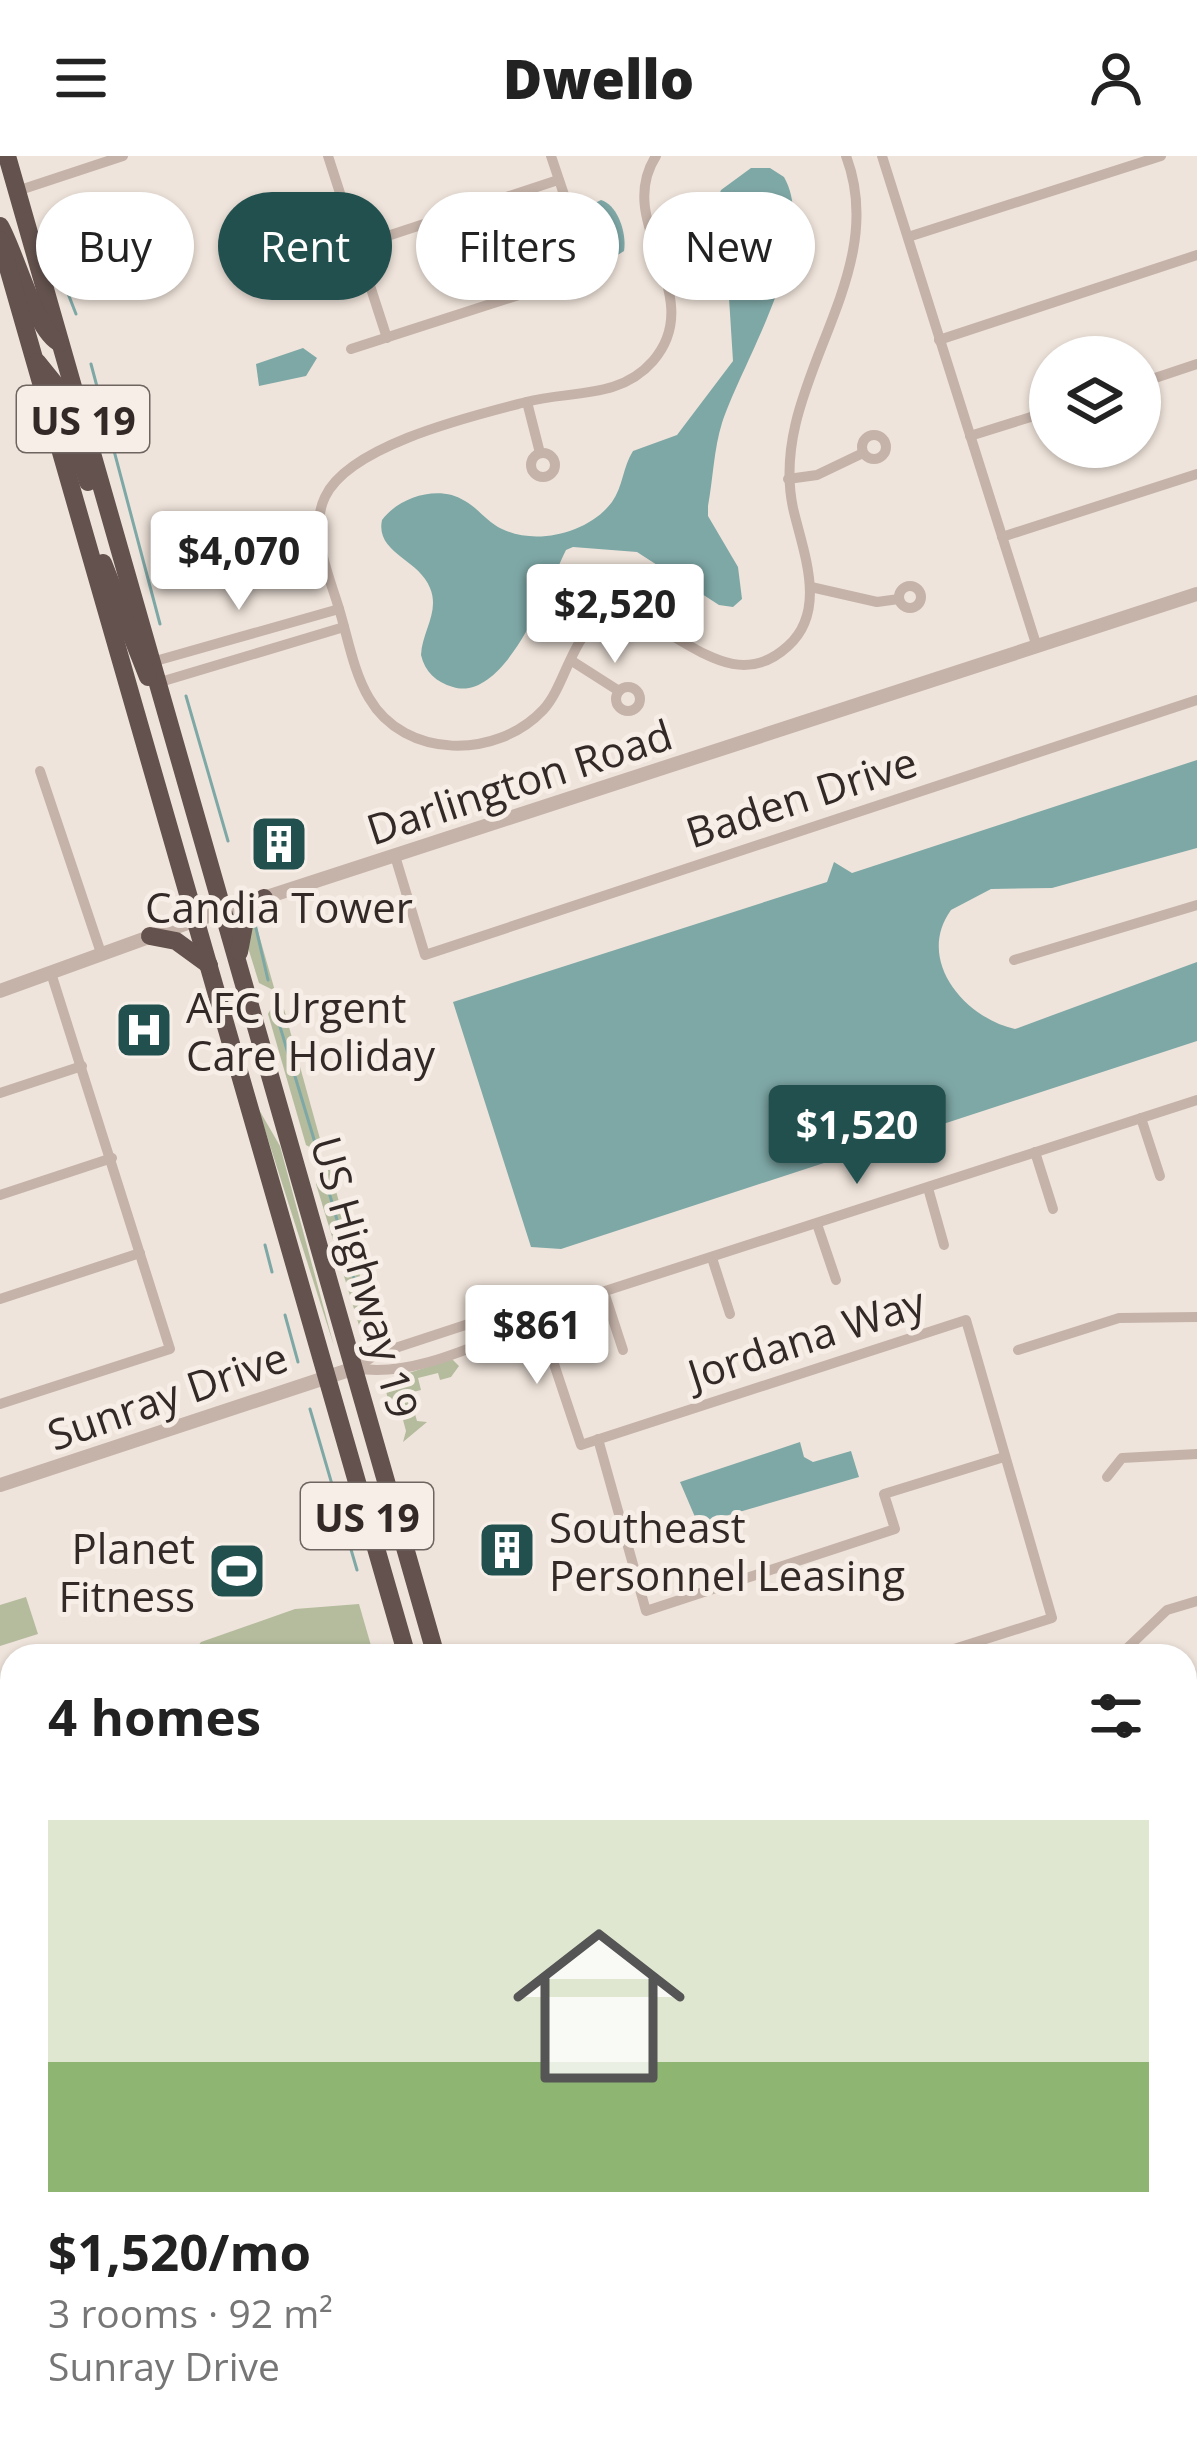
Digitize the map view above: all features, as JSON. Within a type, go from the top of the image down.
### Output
[{"type":"highway","name":"US Highway 19","points":[[7,156],[433,1644]]},
{"type":"highway","points":[[0,226],[20,263],[41,328],[60,343]]},
{"type":"highway","name":"US Highway 19","points":[[0,240],[404,1644]]},
{"type":"highway","points":[[36,361],[58,388],[94,501],[111,514]]},
{"type":"highway","points":[[84,527],[117,591],[141,666],[157,683]]},
{"type":"highway","points":[[238,963],[241,931],[264,898]]},
{"type":"highway","points":[[150,936],[182,944],[209,965]]},
{"type":"street","points":[[17,190],[123,156]]},
{"type":"street","points":[[328,156],[340,192]]},
{"type":"street","points":[[351,349],[590,272],[551,156]]},
{"type":"street","points":[[656,156],[643,176],[641,193],[671,292],[669,328],[661,350],[642,372],[613,388],[527,402],[366,455],[338,475],[319,513],[320,539],[344,627],[375,707],[406,733],[444,746],[476,745],[519,730],[546,708],[588,630],[616,616],[722,662],[762,661],[796,637],[811,587],[788,479],[790,435],[856,242],[856,196],[846,156]]},
{"type":"street","points":[[882,156],[1037,646]]},
{"type":"street","points":[[908,236],[1161,156]]},
{"type":"street","points":[[392,235],[558,180]]},
{"type":"street","points":[[940,340],[1197,255]]},
{"type":"street","points":[[375,300],[387,338]]},
{"type":"street","points":[[1161,375],[1197,364]]},
{"type":"street","points":[[527,402],[540,453]]},
{"type":"street","points":[[970,436],[1029,418]]},
{"type":"street","points":[[788,479],[818,475],[863,453]]},
{"type":"street","points":[[1002,537],[1197,474]]},
{"type":"street","points":[[811,587],[877,602],[899,599]]},
{"type":"street","name":"Darlington Road","points":[[0,991],[223,911],[1197,594]]},
{"type":"street","points":[[152,662],[339,609]]},
{"type":"street","points":[[315,616],[321,634]]},
{"type":"street","points":[[157,683],[344,627]]},
{"type":"street","points":[[572,661],[619,691]]},
{"type":"street","name":"Baden Drive","points":[[395,856],[425,955],[1197,700]]},
{"type":"street","points":[[40,771],[101,953]]},
{"type":"street","points":[[1014,960],[1197,904]]},
{"type":"street","points":[[0,1404],[170,1349],[51,973]]},
{"type":"street","points":[[0,1093],[82,1066]]},
{"type":"street","name":"Sunray Drive","points":[[0,1485],[355,1368],[377,1354],[505,1312],[533,1314],[1197,1100]]},
{"type":"street","points":[[1141,1118],[1160,1176]]},
{"type":"street","points":[[1035,1152],[1053,1209]]},
{"type":"street","points":[[0,1195],[112,1158]]},
{"type":"street","points":[[928,1188],[944,1245]]},
{"type":"street","points":[[817,1224],[836,1280]]},
{"type":"street","points":[[0,1299],[140,1253]]},
{"type":"street","points":[[712,1258],[730,1314]]},
{"type":"street","points":[[604,1292],[623,1350]]},
{"type":"street","points":[[533,1314],[581,1445],[598,1439],[646,1611],[895,1529],[884,1494],[1004,1457]]},
{"type":"street","name":"Sunray Drive","points":[[355,1368],[383,1373],[405,1367],[522,1327],[533,1314]]},
{"type":"street","points":[[1018,1350],[1119,1318],[1197,1317]]},
{"type":"street","name":"Jordana Way","points":[[598,1439],[966,1319],[1052,1618],[970,1644]]},
{"type":"street","points":[[1107,1477],[1122,1458],[1197,1454]]},
{"type":"street","points":[[1132,1644],[1167,1610],[1197,1601]]},
{"type":"green space","points":[[255,921],[275,991],[259,983],[245,938]]},
{"type":"green space","points":[[275,1002],[284,1009],[322,1146],[317,1151],[306,1145],[268,1014]]},
{"type":"green space","points":[[258,1108],[280,1146],[334,1346]]},
{"type":"green space","points":[[322,1170],[330,1170],[377,1336],[365,1345],[316,1184]]},
{"type":"green space","points":[[452,1359],[459,1366],[451,1377],[440,1380],[438,1373],[418,1378],[421,1390],[409,1393],[417,1421],[427,1422],[403,1442],[406,1431],[399,1405],[388,1400],[384,1381]]},
{"type":"green space","points":[[26,1597],[38,1634],[0,1644],[0,1605]]},
{"type":"green space","points":[[359,1604],[371,1644],[199,1644],[201,1642],[295,1609]]},
{"type":"water","points":[[751,168],[770,168],[784,177],[789,192],[720,192]]},
{"type":"water","points":[[619,219],[623,229],[624,251],[619,254]]},
{"type":"water","points":[[729,300],[774,300],[722,423],[708,506],[708,516],[738,567],[742,599],[733,607],[719,605],[637,552],[573,547],[566,550],[522,638],[490,678],[472,687],[453,687],[428,671],[421,655],[433,597],[424,578],[385,540],[382,520],[389,512],[409,499],[443,494],[470,504],[492,523],[516,534],[546,536],[576,529],[602,513],[616,496],[633,451],[677,435],[733,361]]},
{"type":"water","points":[[303,348],[317,358],[306,376],[259,386],[256,364]]},
{"type":"water","points":[[1197,760],[1197,848],[1052,888],[991,889],[951,910],[941,929],[939,948],[942,967],[963,1000],[996,1023],[1015,1029],[1197,962],[1197,1041],[561,1249],[531,1247],[453,1002],[827,882],[834,862],[852,873]]},
{"type":"water","points":[[800,1442],[804,1457],[813,1462],[851,1451],[859,1477],[698,1524],[680,1482]]},
{"type":"waterway","points":[[71,300],[76,314]]},
{"type":"waterway","points":[[91,364],[160,624]]},
{"type":"waterway","points":[[186,696],[228,841]]},
{"type":"waterway","points":[[255,924],[268,980]]},
{"type":"waterway","points":[[275,1010],[316,1146]]},
{"type":"waterway","points":[[324,1175],[371,1337]]},
{"type":"waterway","points":[[265,1245],[272,1272]]},
{"type":"waterway","points":[[285,1315],[298,1362]]},
{"type":"waterway","points":[[310,1409],[357,1570]]},
{"type":"place","name":"Candia Tower","points":[[279,844]]},
{"type":"place","name":"AFC Urgent Care Holiday","points":[[144,1030]]},
{"type":"place","name":"Southeast Personnel Leasing","points":[[507,1550]]},
{"type":"place","name":"Planet Fitness","points":[[237,1571]]}]
